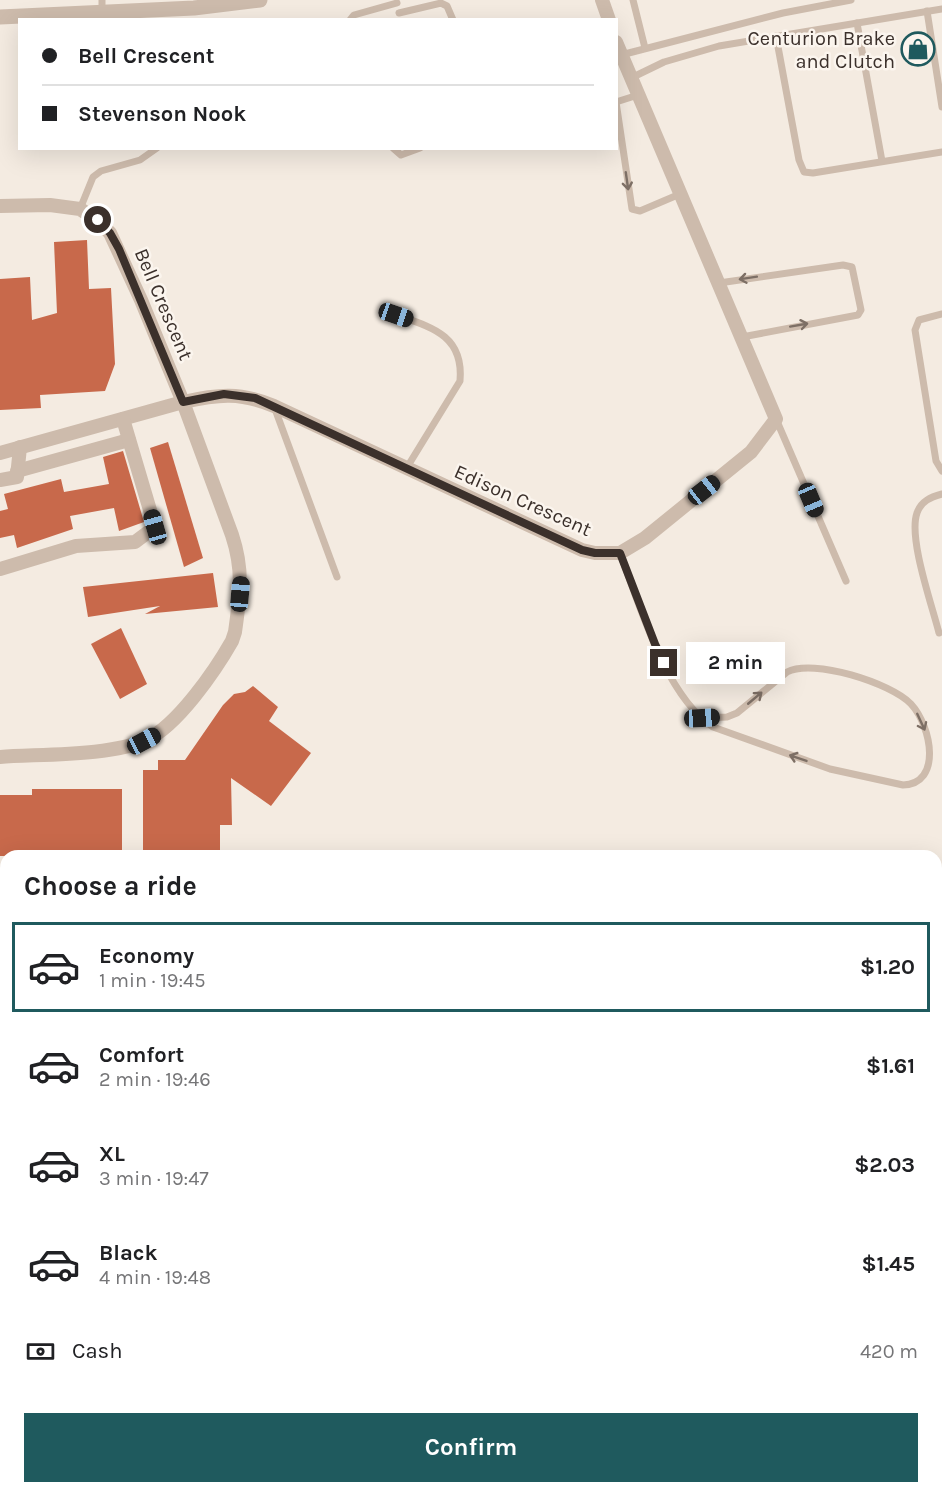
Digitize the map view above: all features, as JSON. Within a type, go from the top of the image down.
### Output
[{"type":"street","points":[[0,17],[102,7],[260,0]]},
{"type":"street","points":[[602,0],[608,18]]},
{"type":"street","points":[[619,48],[776,419],[751,452],[645,538],[620,553]]},
{"type":"street","name":"Bell Crescent","points":[[0,206],[50,205],[80,209],[98,220],[110,233],[119,249],[183,402],[238,552],[242,578],[232,641],[172,723],[144,741],[115,750],[0,757]]},
{"type":"street","name":"Edison Crescent","points":[[0,453],[183,402],[216,395],[240,395],[274,406],[582,550],[595,553],[620,553]]},
{"type":"street","points":[[0,569],[76,546],[135,542],[155,527],[123,419]]},
{"type":"street","points":[[17,471],[129,440]]},
{"type":"street","points":[[0,480],[17,477],[20,447]]},
{"type":"lane","points":[[633,0],[645,48]]},
{"type":"lane","points":[[619,48],[645,48],[690,39],[783,13],[851,0]]},
{"type":"lane","points":[[352,18],[354,15],[396,2],[400,16],[441,3],[447,6],[452,18]]},
{"type":"lane","points":[[631,78],[682,56],[776,36],[942,9]]},
{"type":"lane","points":[[927,11],[942,107]]},
{"type":"lane","points":[[857,23],[882,161]]},
{"type":"lane","points":[[776,36],[802,169],[813,172],[942,152]]},
{"type":"lane","points":[[618,101],[638,95]]},
{"type":"lane","points":[[618,115],[632,209],[640,211],[681,194]]},
{"type":"lane","points":[[80,209],[93,177],[101,171],[140,160],[154,150]]},
{"type":"lane","points":[[396,150],[401,154],[414,150]]},
{"type":"lane","points":[[719,283],[832,266],[852,267],[861,310],[858,315],[742,336]]},
{"type":"lane","points":[[942,314],[919,320],[915,330],[936,461],[942,471]]},
{"type":"lane","points":[[396,315],[435,328],[454,347],[461,366],[460,381],[406,469]]},
{"type":"lane","points":[[274,406],[337,577]]},
{"type":"lane","points":[[776,419],[846,581]]},
{"type":"lane","points":[[939,633],[918,548],[915,523],[916,513],[923,502],[942,494]]},
{"type":"lane","points":[[620,553],[655,644],[684,701],[702,718],[713,727],[830,769],[869,779],[916,785],[925,780],[934,761],[925,731],[910,704],[870,681],[813,667],[802,667],[787,672],[737,713],[727,717],[702,718]]},
{"type":"building","points":[[87,240],[89,289],[111,288],[115,364],[105,391],[40,395],[41,408],[0,410],[0,279],[30,277],[32,320],[57,313],[54,242]]},
{"type":"building","points":[[168,442],[203,558],[184,567],[150,448]]},
{"type":"building","points":[[123,451],[144,522],[119,531],[114,508],[70,516],[73,529],[17,548],[14,535],[0,538],[0,511],[8,509],[4,494],[61,479],[64,492],[109,484],[103,457]]},
{"type":"building","points":[[213,573],[218,607],[145,614],[160,606],[88,617],[83,587]]},
{"type":"building","points":[[121,628],[147,684],[120,699],[91,644]]},
{"type":"building","points":[[253,686],[278,707],[269,721],[311,753],[271,806],[231,778],[232,825],[220,825],[220,850],[143,850],[143,770],[158,770],[158,760],[185,760],[223,705],[234,694],[245,692]]},
{"type":"building","points":[[32,789],[122,789],[122,850],[0,850],[0,795],[32,795]]},
{"type":"place","name":"Centurion Brake and Clutch","points":[[918,49]]},
{"type":"route","points":[[98,220],[110,233],[119,249],[183,402],[224,394],[255,398],[582,550],[607,554],[620,553],[664,663]]}]
